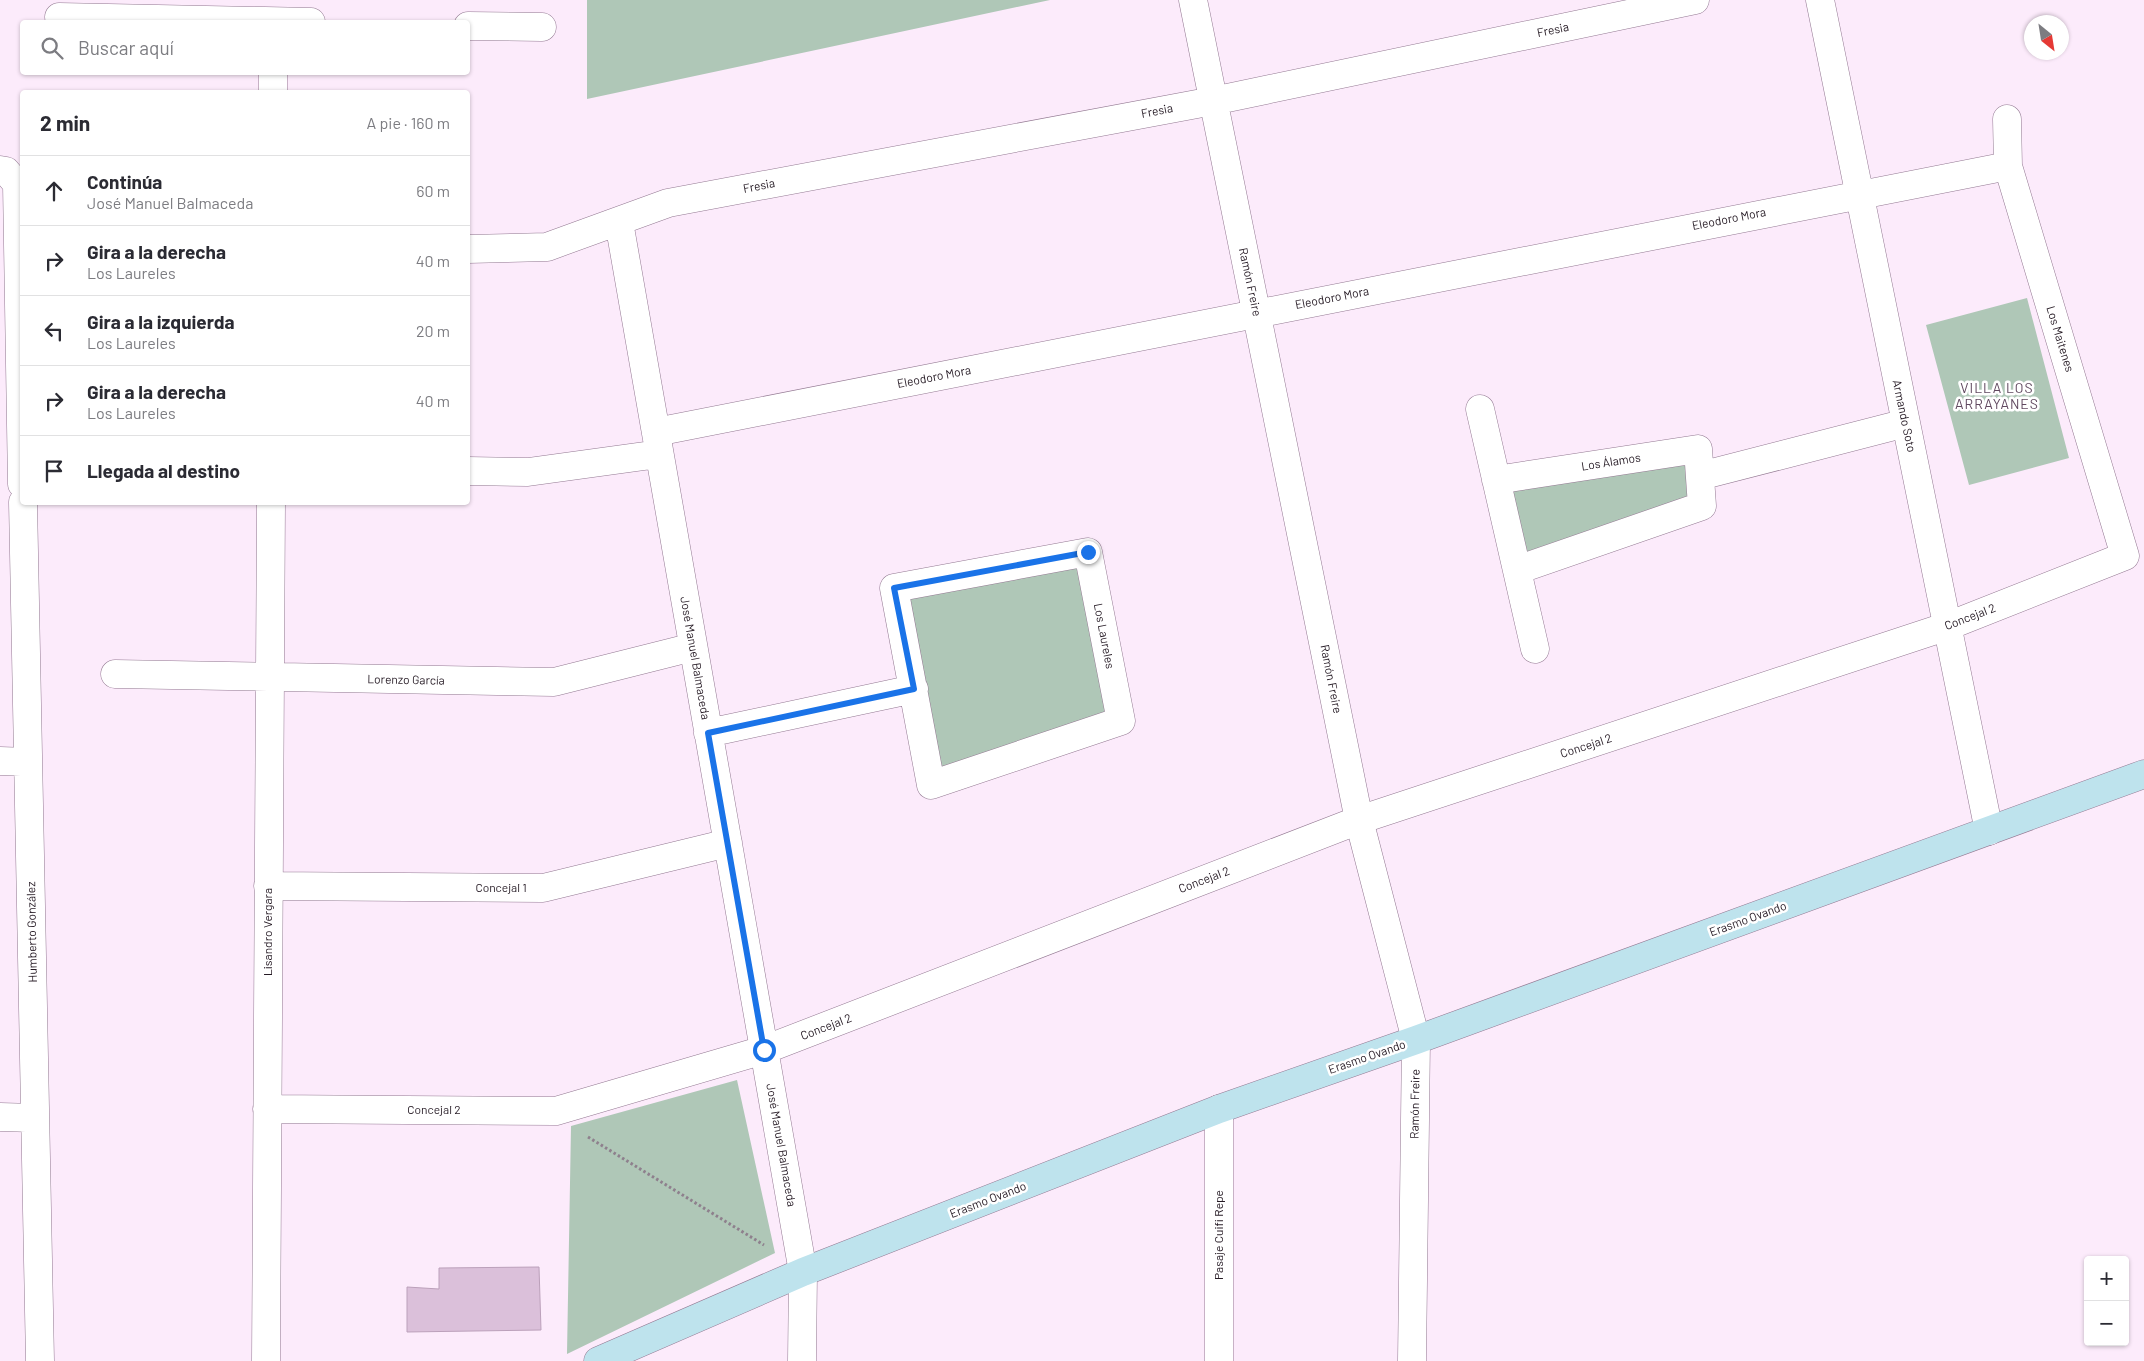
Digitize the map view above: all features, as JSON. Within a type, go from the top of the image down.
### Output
[{"type":"street","name":"Ramón Freire","points":[[1193,0],[1359,820],[1416,1040],[1412,1361]]},
{"type":"street","name":"Fresia","points":[[470,249],[547,247],[668,203],[1213,101],[1696,0]]},
{"type":"street","name":"Armando Soto","points":[[1820,0],[1989,831]]},
{"type":"street","points":[[59,17],[273,15],[300,20]]},
{"type":"street","points":[[470,26],[542,27]]},
{"type":"street","points":[[273,75],[273,90]]},
{"type":"street","name":"Los Maitenes","points":[[2006,119],[2008,166],[2125,556]]},
{"type":"street","name":"Eleodoro Mora","points":[[470,471],[528,472],[1257,313],[2008,166]]},
{"type":"street","points":[[0,170],[6,171],[16,184],[20,384]]},
{"type":"street","name":"José Manuel Balmaceda","points":[[619,222],[803,1272],[802,1361]]},
{"type":"street","points":[[1480,409],[1535,649]]},
{"type":"street","points":[[1700,476],[1906,423]]},
{"type":"street","name":"Los Álamos","points":[[1496,480],[1698,448],[1702,506],[1517,570]]},
{"type":"street","name":"Humberto González","points":[[23,505],[40,1361]]},
{"type":"street","name":"Lisandro Vergara","points":[[266,1361],[270,505]]},
{"type":"street","name":"Los Laureles","points":[[1088,552],[1121,721],[931,785],[914,689],[894,588],[1088,552]]},
{"type":"street","name":"Concejal 2","points":[[267,1109],[556,1111],[764,1050],[1359,820],[1948,626],[2125,556]]},
{"type":"street","name":"Lorenzo García","points":[[115,674],[554,682],[693,647]]},
{"type":"street","points":[[708,733],[914,689]]},
{"type":"street","points":[[0,761],[28,762]]},
{"type":"street","name":"Erasmo Ovando","points":[[598,1361],[803,1272],[1220,1109],[1416,1040],[2144,774]]},
{"type":"street","name":"Concejal 1","points":[[268,886],[544,888],[728,843]]},
{"type":"street","name":"Pasaje Cuifi Repe","points":[[1219,1361],[1220,1109]]},
{"type":"street","points":[[0,1117],[35,1118]]},
{"type":"path","points":[[580,1131],[767,1247]]},
{"type":"green space","points":[[587,0],[1050,0],[587,99]]},
{"type":"green space","points":[[2027,298],[2069,458],[1969,485],[1926,325]]},
{"type":"green space","points":[[1697,450],[1701,505],[1518,568],[1497,481]]},
{"type":"green space","points":[[1086,554],[1119,719],[933,782],[897,589]]},
{"type":"green space","points":[[737,1080],[775,1253],[567,1354],[571,1126]]},
{"type":"building","points":[[539,1267],[541,1330],[407,1332],[407,1287],[439,1289],[439,1268]]},
{"type":"district","name":"VILLA LOS ARRAYANES","points":[[1997,396]]},
{"type":"route","points":[[764,1050],[708,733],[914,689],[894,588],[1088,552]]}]
